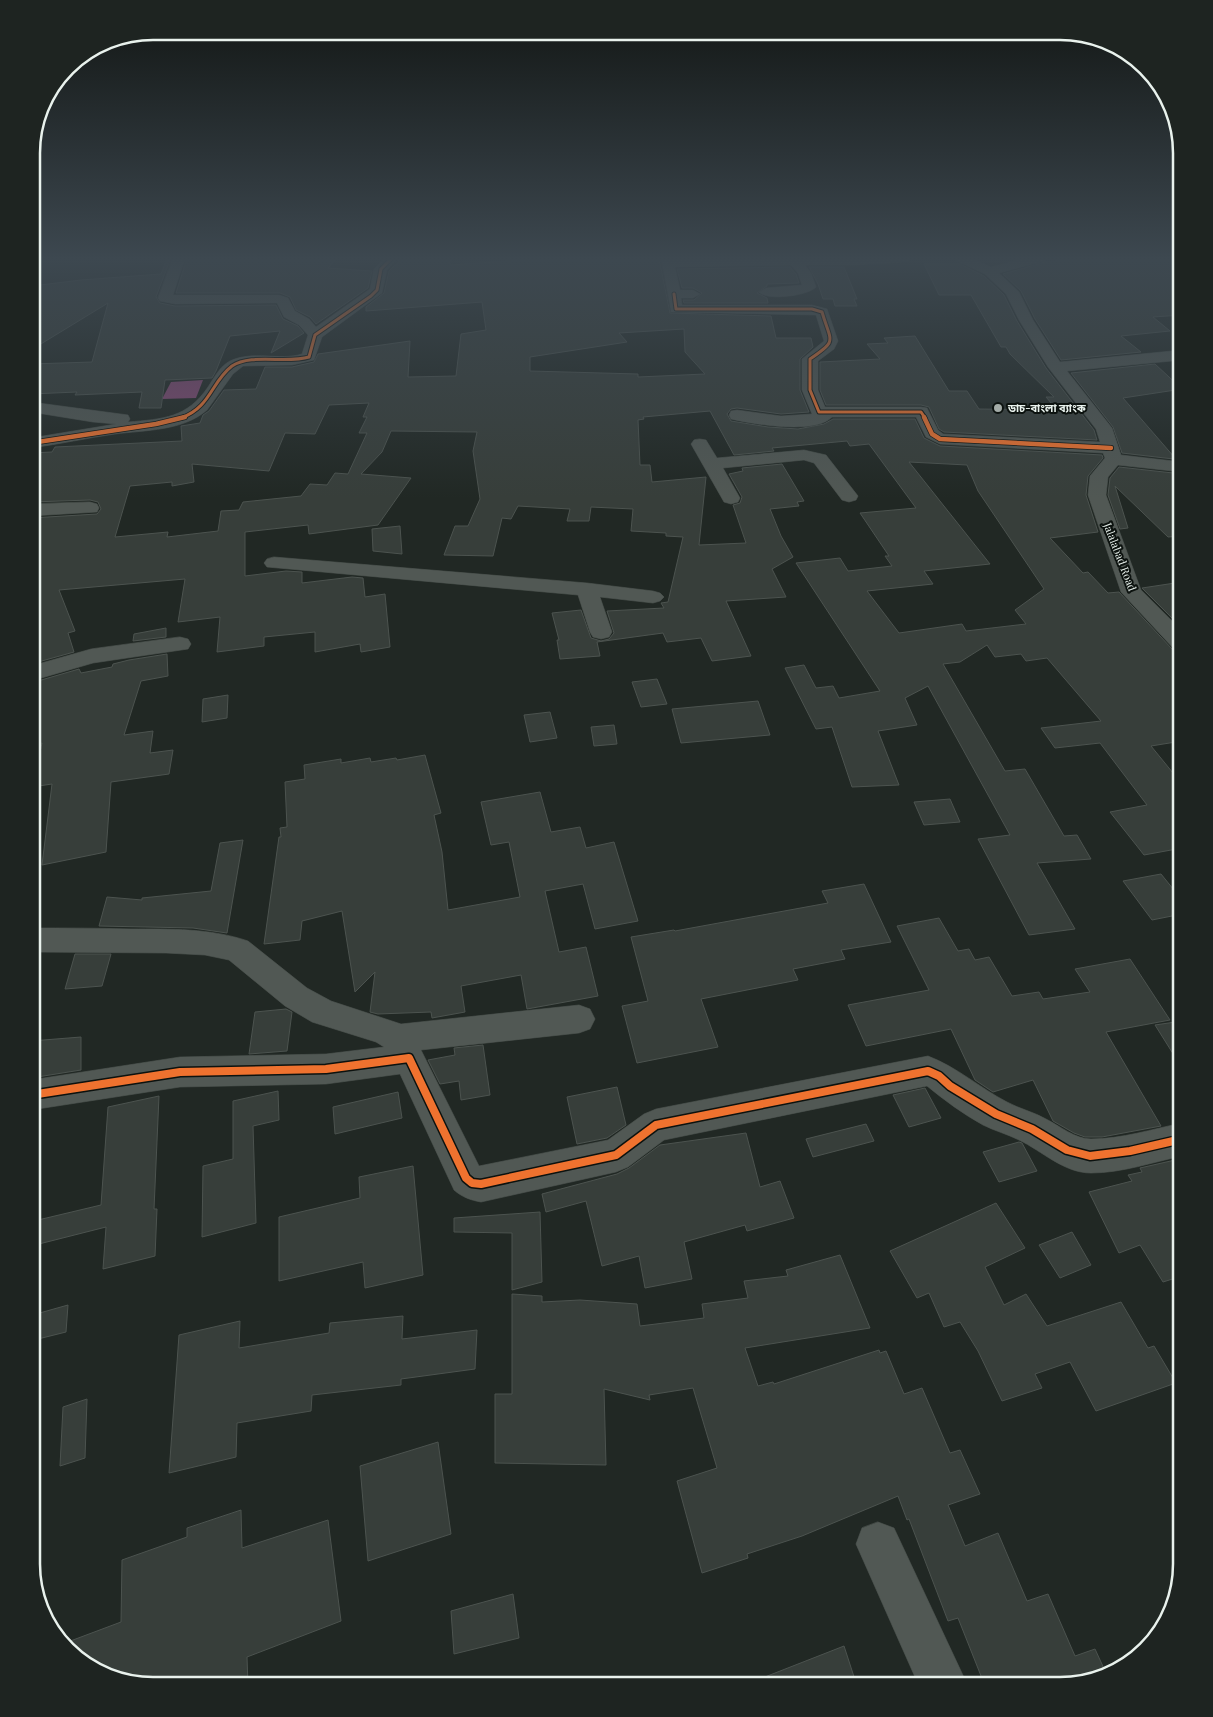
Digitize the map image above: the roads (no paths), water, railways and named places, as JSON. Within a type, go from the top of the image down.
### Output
[{"type":"street","points":[[40,442],[171,422],[197,410],[230,366],[238,362],[251,360],[304,360],[310,357],[314,338]]},
{"type":"street","points":[[737,416],[766,422],[814,419],[824,416],[819,412],[810,390],[810,359],[829,346],[830,338]]},
{"type":"street","points":[[1038,338],[1056,367],[1104,428],[1113,454]]},
{"type":"street","points":[[1056,367],[1173,356]]},
{"type":"street","points":[[40,408],[93,416],[171,422]]},
{"type":"street","points":[[819,412],[921,412],[927,428],[934,437],[940,439],[1113,454],[1173,465]]},
{"type":"street","points":[[700,444],[730,498]]},
{"type":"street","name":"Jalalabad Road","points":[[1113,454],[1099,476],[1097,495],[1131,592],[1173,635]]},
{"type":"street","points":[[711,464],[804,455],[820,459],[849,496]]},
{"type":"street","points":[[40,510],[90,508]]},
{"type":"street","points":[[274,562],[587,589],[654,597]]},
{"type":"street","points":[[587,589],[601,632]]},
{"type":"street","points":[[40,671],[91,656],[180,644]]},
{"type":"street","points":[[40,940],[166,940],[205,943],[237,950],[296,998],[323,1012],[385,1031],[403,1048],[466,1178],[472,1183],[481,1184],[616,1155],[656,1124],[928,1071],[939,1076],[950,1086],[996,1114],[1032,1129],[1067,1150],[1090,1156],[1130,1151],[1173,1141]]},
{"type":"street","points":[[40,1094],[180,1072],[326,1069],[403,1048],[579,1019]]},
{"type":"street","points":[[878,1544],[940,1677]]},
{"type":"place","name":"ডাচ-বাংলা ব্যাংক","points":[[998,408]]}]
